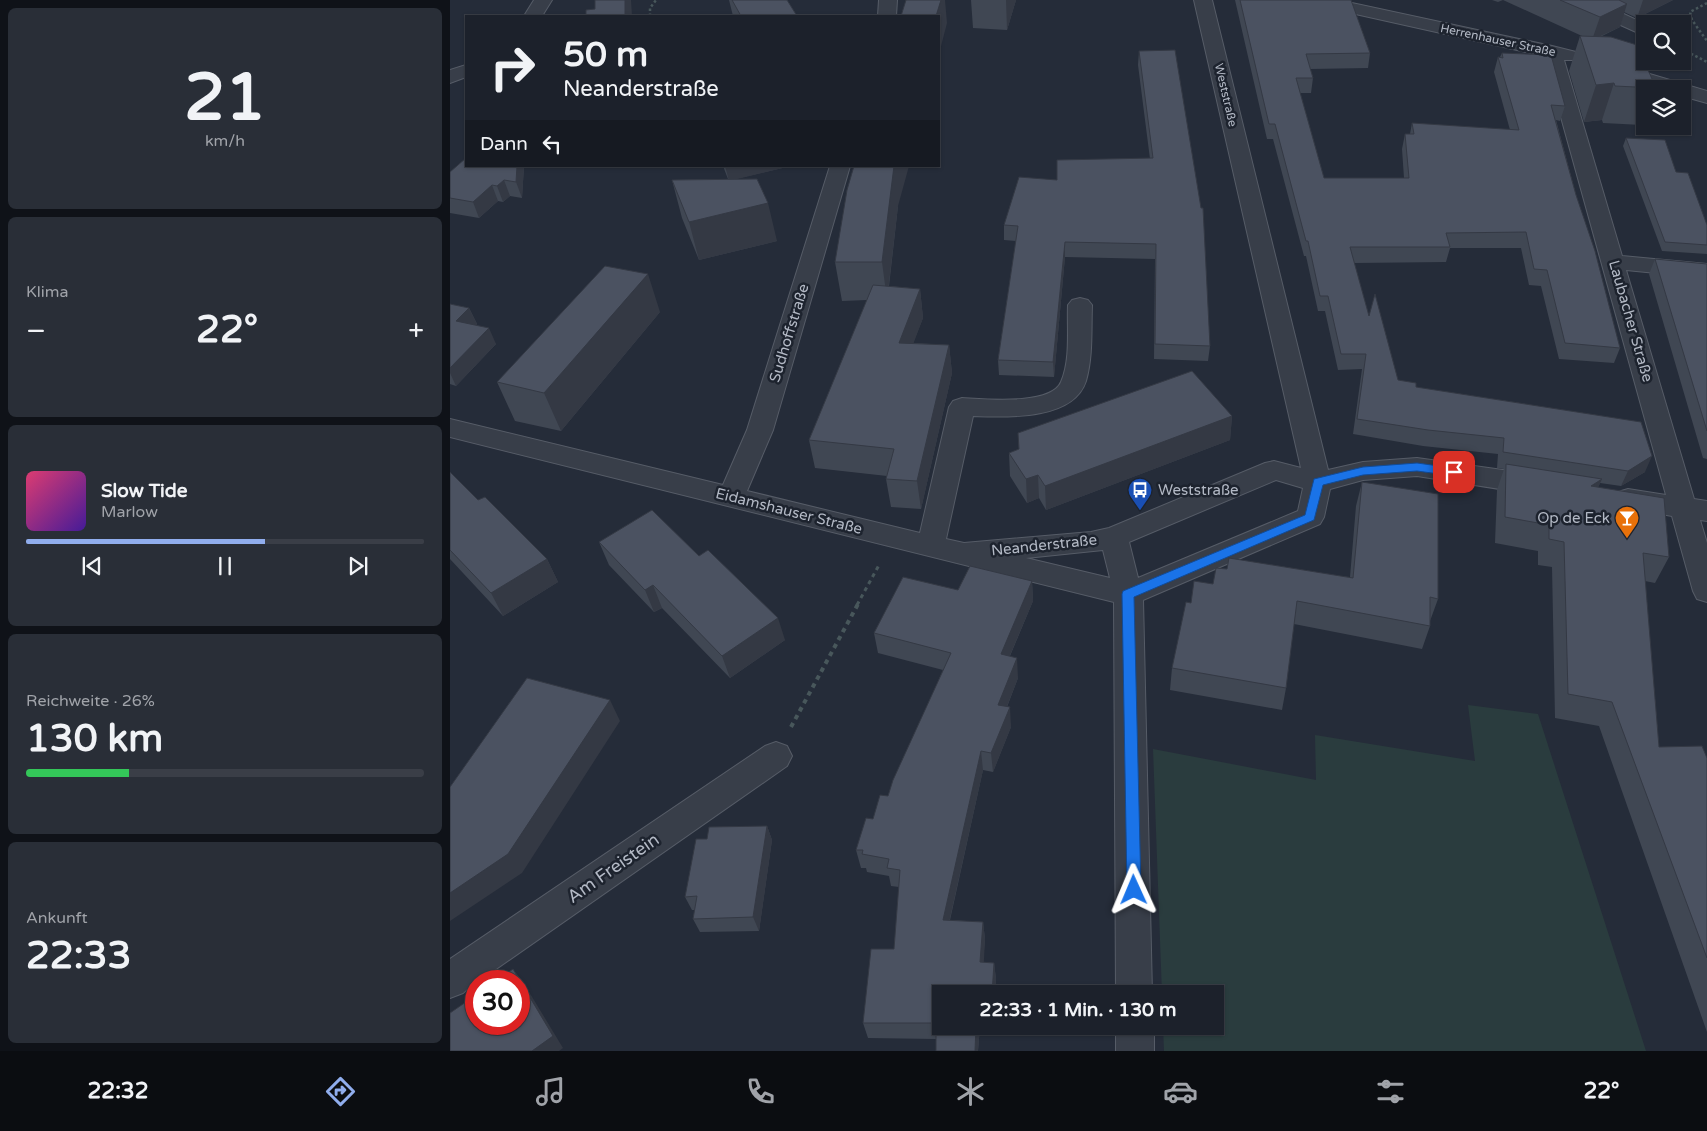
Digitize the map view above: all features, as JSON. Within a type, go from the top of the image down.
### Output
[{"type":"street","points":[[534,15],[543,0]]},
{"type":"street","points":[[887,15],[888,0]]},
{"type":"street","name":"Weststraße","points":[[1203,0],[1318,482]]},
{"type":"street","name":"Herrenhauser Straße","points":[[1315,0],[1552,50],[1650,80]]},
{"type":"street","points":[[1580,0],[1636,27]]},
{"type":"street","name":"Laubacher Straße","points":[[1552,50],[1614,262],[1695,509],[1707,591]]},
{"type":"street","points":[[450,77],[465,70]]},
{"type":"street","points":[[1643,78],[1650,70]]},
{"type":"street","name":"Herrenhauser Straße","points":[[1691,92],[1707,97]]},
{"type":"street","name":"Sudhoffstraße","points":[[730,497],[760,430],[840,167]]},
{"type":"street","points":[[1614,262],[1707,271]]},
{"type":"street","points":[[931,546],[962,407],[1017,408],[1051,402],[1070,389],[1077,366],[1080,305]]},
{"type":"street","name":"Eidamshauser Straße","points":[[450,428],[1128,594]]},
{"type":"street","name":"Neanderstraße","points":[[966,553],[1091,542],[1114,537],[1274,470],[1318,482],[1363,471],[1417,467],[1567,490]]},
{"type":"street","points":[[1128,594],[1310,517],[1318,482]]},
{"type":"street","points":[[1606,496],[1695,509]]},
{"type":"street","points":[[1114,537],[1128,594],[1134,985]]},
{"type":"street","name":"Am Freistein","points":[[450,980],[776,756]]},
{"type":"street","points":[[1134,1035],[1135,1051]]},
{"type":"path","points":[[650,15],[650,8],[656,0]]},
{"type":"path","points":[[1688,15],[1707,3]]},
{"type":"path","points":[[1690,12],[1692,20],[1707,41]]},
{"type":"path","points":[[1691,52],[1707,62]]},
{"type":"path","points":[[776,756],[894,536]]},
{"type":"shaded area","points":[[1468,705],[1538,714],[1646,1051],[1164,1051],[1163,1035],[1224,1035],[1224,985],[1162,985],[1153,749],[1316,780],[1315,735],[1475,761]]},
{"type":"building","points":[[595,0],[625,0],[625,15],[586,15],[586,10],[595,9]]},
{"type":"building","points":[[732,0],[787,0],[796,15],[740,15]]},
{"type":"building","points":[[906,0],[941,0],[936,15],[901,15]]},
{"type":"building","points":[[1240,0],[1351,0],[1370,53],[1306,54],[1313,78],[1296,78],[1324,178],[1409,178],[1405,134],[1414,134],[1412,123],[1519,130],[1498,57],[1503,58],[1502,53],[1551,55],[1565,106],[1551,105],[1576,195],[1595,251],[1620,348],[1565,343],[1547,270],[1534,269],[1526,232],[1446,233],[1450,247],[1350,247],[1369,316],[1375,294],[1398,380],[1416,383],[1416,387],[1641,422],[1652,456],[1628,471],[1503,452],[1504,438],[1428,430],[1357,419],[1366,354],[1341,354],[1328,296],[1320,296],[1308,241],[1306,241],[1275,124],[1269,124]]},
{"type":"building","points":[[1560,0],[1619,0],[1627,4],[1600,17]]},
{"type":"building","points":[[1580,36],[1611,37],[1636,45],[1636,70],[1648,70],[1652,80],[1636,80],[1636,87],[1615,86],[1614,83],[1596,85]]},
{"type":"building","points":[[1175,50],[1201,208],[1203,208],[1210,346],[1155,344],[1156,244],[1065,242],[1053,362],[998,360],[1018,226],[1004,225],[1019,177],[1057,180],[1057,160],[1153,158],[1139,51]]},
{"type":"building","points":[[1626,138],[1665,140],[1676,172],[1688,173],[1707,225],[1707,245],[1665,242]]},
{"type":"building","points":[[465,159],[465,167],[517,167],[516,182],[504,180],[497,186],[492,185],[473,202],[450,198],[450,172]]},
{"type":"building","points":[[854,167],[894,167],[882,262],[835,262],[847,190]]},
{"type":"building","points":[[757,179],[768,203],[689,222],[672,180]]},
{"type":"building","points":[[1655,259],[1707,264],[1707,431]]},
{"type":"building","points":[[605,266],[648,274],[544,393],[497,382]]},
{"type":"building","points":[[873,285],[920,289],[899,343],[949,345],[917,481],[886,479],[894,449],[809,440]]},
{"type":"building","points":[[450,304],[469,308],[456,321],[489,328],[450,368]]},
{"type":"building","points":[[1192,371],[1232,416],[1045,486],[1038,475],[1026,479],[1009,453],[1019,449],[1018,433]]},
{"type":"building","points":[[1506,464],[1602,479],[1591,486],[1664,498],[1669,557],[1643,553],[1659,747],[1702,746],[1707,758],[1707,958],[1612,702],[1568,694],[1564,542],[1549,539],[1549,525],[1505,517]]},
{"type":"building","points":[[450,472],[478,500],[485,497],[547,559],[491,593],[450,550]]},
{"type":"building","points":[[1362,482],[1438,494],[1438,599],[1430,597],[1430,626],[1297,601],[1286,688],[1172,668],[1186,602],[1191,603],[1194,581],[1213,584],[1216,568],[1227,569],[1229,558],[1353,578]]},
{"type":"building","points":[[652,510],[699,556],[708,550],[778,618],[722,656],[653,585],[645,590],[599,542]]},
{"type":"building","points":[[970,566],[1032,581],[1001,654],[1017,658],[998,705],[1010,707],[991,753],[981,751],[943,920],[983,922],[980,962],[994,963],[993,985],[932,985],[932,1023],[863,1023],[871,949],[894,949],[900,870],[887,868],[889,859],[862,854],[863,850],[856,850],[866,818],[873,819],[880,795],[888,796],[893,780],[951,653],[874,633],[903,577],[958,590]]},
{"type":"building","points":[[527,678],[610,700],[508,854],[450,893],[450,787]]},
{"type":"building","points":[[767,826],[753,917],[693,919],[697,896],[685,897],[696,839],[707,839],[709,827]]},
{"type":"building","points":[[530,997],[553,1036],[532,1051],[450,1051],[450,1013],[465,1003],[465,1035],[530,1035]]},
{"type":"building","points":[[936,1035],[976,1035],[975,1051],[936,1051]]},
{"type":"place","name":"Weststraße","points":[[1140,511]]},
{"type":"place","name":"Op de Eck","points":[[1627,539]]},
{"type":"route","points":[[1134,890],[1128,594],[1310,517],[1318,482],[1363,471],[1417,467],[1454,472]]}]
